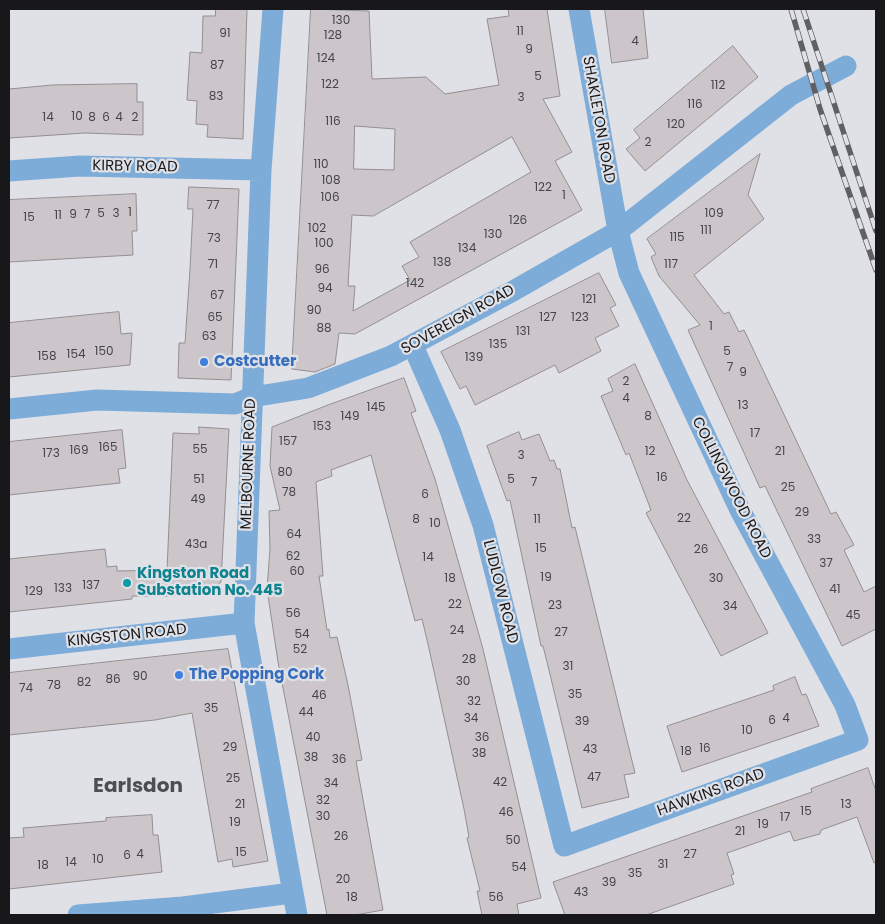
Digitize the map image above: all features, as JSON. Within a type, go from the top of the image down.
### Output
[{"type":"street","name":"MELBOURNE ROAD","points":[[273,9],[262,170],[244,623],[297,915]]},
{"type":"street","name":"SHAKLETON ROAD","points":[[579,9],[618,231]]},
{"type":"street","name":"SOVEREIGN ROAD","points":[[9,409],[96,400],[235,404],[252,397],[308,388],[391,356],[618,231],[791,95],[846,66]]},
{"type":"street","name":"KIRBY ROAD","points":[[9,171],[80,166],[262,170]]},
{"type":"street","name":"COLLINGWOOD ROAD","points":[[618,231],[629,273],[670,364],[740,510],[845,705],[858,740]]},
{"type":"street","name":"LUDLOW ROAD","points":[[412,346],[450,430],[483,525],[564,846]]},
{"type":"street","name":"KINGSTON ROAD","points":[[9,649],[244,623]]},
{"type":"street","name":"HAWKINS ROAD","points":[[564,846],[858,740]]},
{"type":"street","points":[[78,915],[183,907],[292,893]]},
{"type":"building","points":[[216,9],[247,9],[243,139],[207,137],[208,125],[196,124],[197,101],[187,100],[190,52],[202,53],[203,16],[215,16]]},
{"type":"building","points":[[311,9],[369,11],[372,79],[426,77],[445,94],[499,85],[487,19],[509,16],[508,9],[547,9],[560,96],[543,99],[572,152],[555,161],[582,210],[355,334],[339,333],[335,364],[315,372],[292,369]],"holes":[[[355,126],[395,129],[394,170],[354,169]],[[512,137],[531,172],[410,242],[419,257],[402,266],[410,280],[353,311],[355,286],[348,286],[352,215],[373,216]]]},
{"type":"building","points":[[605,9],[643,9],[648,58],[612,63]]},
{"type":"building","points":[[733,46],[758,77],[645,171],[626,149],[640,138],[634,130]]},
{"type":"building","points":[[137,84],[137,102],[143,102],[143,135],[85,133],[9,138],[9,89],[53,85]]},
{"type":"building","points":[[760,154],[748,195],[764,219],[694,275],[724,314],[729,312],[739,332],[744,330],[831,514],[836,512],[854,545],[844,550],[864,592],[876,586],[876,629],[842,646],[765,486],[760,488],[688,330],[700,325],[659,276],[651,257],[656,254],[647,239]]},
{"type":"building","points":[[189,187],[239,189],[231,380],[178,378],[179,343],[185,343],[190,269],[193,209],[188,209]]},
{"type":"building","points":[[136,194],[137,231],[132,231],[133,255],[9,262],[9,200]]},
{"type":"building","points":[[599,273],[616,305],[610,308],[619,326],[595,338],[601,351],[559,373],[555,365],[475,405],[466,386],[460,389],[441,352]]},
{"type":"building","points":[[119,312],[121,334],[132,333],[130,365],[9,377],[9,323]]},
{"type":"building","points":[[635,364],[687,480],[768,633],[721,656],[646,513],[651,510],[629,453],[626,455],[601,396],[613,391],[608,379]]},
{"type":"building","points":[[404,378],[416,411],[411,413],[435,479],[483,649],[541,898],[517,904],[519,915],[482,915],[477,891],[480,891],[467,838],[469,837],[464,809],[422,619],[415,621],[371,455],[331,470],[332,476],[316,482],[323,576],[319,576],[327,630],[329,629],[330,638],[337,637],[348,685],[362,760],[356,761],[383,910],[355,915],[327,915],[278,662],[267,589],[270,549],[269,511],[280,510],[270,466],[272,427]]},
{"type":"building","points":[[199,427],[229,429],[221,582],[212,590],[172,596],[132,596],[132,599],[9,612],[9,559],[105,549],[107,567],[117,566],[117,571],[167,570],[173,433],[199,434]]},
{"type":"building","points":[[122,430],[126,468],[118,469],[120,483],[9,495],[9,442]]},
{"type":"building","points":[[519,432],[522,440],[539,434],[550,461],[554,460],[557,469],[560,469],[572,528],[575,527],[635,773],[624,775],[629,797],[582,808],[543,646],[541,646],[510,500],[507,501],[487,446]]},
{"type":"building","points":[[228,649],[268,861],[233,867],[232,859],[218,862],[192,713],[155,720],[9,735],[9,673]]},
{"type":"building","points":[[795,677],[802,695],[806,694],[819,726],[682,772],[667,726],[774,690],[773,686]]},
{"type":"building","points":[[868,768],[876,791],[876,862],[874,863],[857,817],[821,830],[820,834],[794,841],[790,831],[727,853],[734,874],[731,875],[734,884],[646,915],[565,915],[553,882],[812,792],[811,789]]},
{"type":"building","points":[[152,815],[153,835],[158,835],[162,872],[9,889],[9,838],[24,837],[23,828],[106,821],[106,818]]},
{"type":"railway","points":[[791,9],[820,109],[876,270]]},
{"type":"railway","points":[[803,9],[876,231]]},
{"type":"place","name":"Costcutter","points":[[204,362]]},
{"type":"place","name":"Kingston Road Substation No. 445","points":[[127,583]]},
{"type":"place","name":"The Popping Cork","points":[[179,675]]},
{"type":"district","name":"Earlsdon","points":[[138,787]]}]
